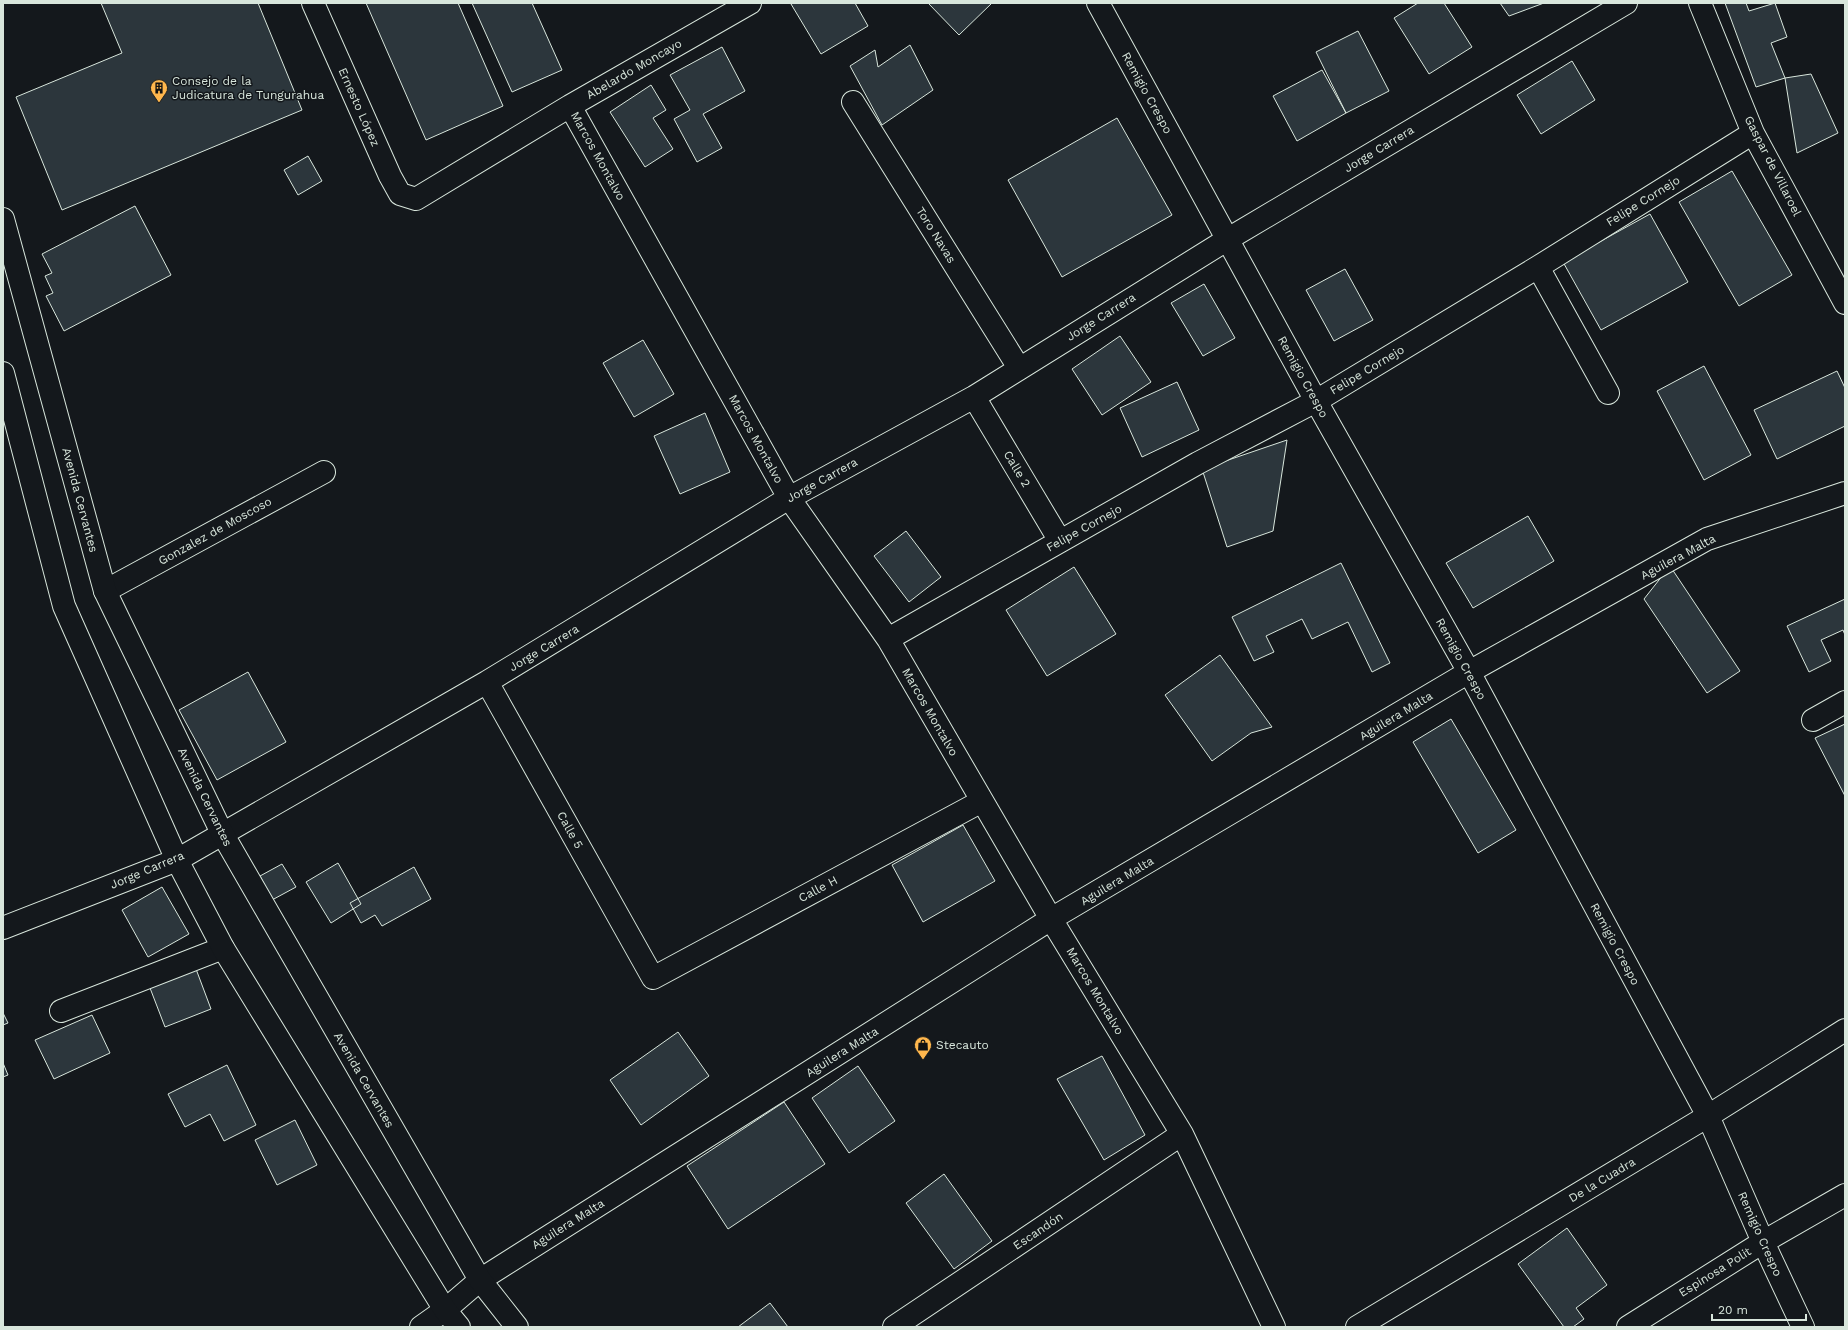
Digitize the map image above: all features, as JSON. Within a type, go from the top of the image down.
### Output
[{"type":"street","name":"Ernesto López","points":[[313,3],[390,176],[400,194],[416,199]]},
{"type":"street","name":"Abelardo Moncayo","points":[[416,199],[570,106],[750,3]]},
{"type":"street","name":"Remigio Crespo","points":[[1098,3],[1316,401],[1469,672],[1708,1116],[1763,1242],[1803,1327]]},
{"type":"street","name":"Jorge Carrera","points":[[3,928],[176,860],[487,682],[789,498],[974,397],[1228,239],[1626,3]]},
{"type":"street","name":"Gaspar de Villaroel","points":[[1700,3],[1753,133],[1845,303]]},
{"type":"street","name":"Toro Navas","points":[[853,102],[1019,368]]},
{"type":"street","name":"Marcos Montalvo","points":[[570,106],[789,498],[888,639],[1051,919],[1182,1134],[1274,1327]]},
{"type":"street","name":"Felipe Cornejo","points":[[888,639],[1198,463],[1316,401],[1538,267],[1753,133]]},
{"type":"street","name":"Avenida Cervantes","points":[[3,219],[106,591],[222,833],[480,1280],[517,1327]]},
{"type":"street","points":[[1538,267],[1608,393]]},
{"type":"street","points":[[3,373],[64,606],[176,860],[224,948],[445,1310],[459,1327]]},
{"type":"street","name":"Calle 2","points":[[974,397],[1060,541]]},
{"type":"street","name":"Gonzalez de Moscoso","points":[[106,591],[324,472]]},
{"type":"street","name":"Aguilera Malta","points":[[421,1327],[445,1310],[480,1280],[1051,919],[1469,672],[1707,539],[1845,493]]},
{"type":"street","name":"Calle 5","points":[[487,682],[653,978]]},
{"type":"street","points":[[1813,720],[1845,702]]},
{"type":"street","name":"Calle H","points":[[653,978],[982,801]]},
{"type":"street","points":[[61,1011],[224,948]]},
{"type":"street","name":"De la Cuadra","points":[[1358,1327],[1708,1116],[1845,1030]]},
{"type":"street","name":"Escandón","points":[[894,1327],[1182,1134]]},
{"type":"street","name":"Espinosa Polit","points":[[1628,1327],[1763,1242],[1845,1194]]},
{"type":"building","name":"Consejo de la Judicatura de Tungurahua","points":[[101,3],[258,3],[302,110],[62,210],[16,97],[122,53]]},
{"type":"building","points":[[366,3],[458,3],[503,106],[426,140]]},
{"type":"building","points":[[472,3],[532,3],[562,70],[512,92]]},
{"type":"building","points":[[855,3],[868,26],[821,54],[791,4]]},
{"type":"building","points":[[928,3],[992,3],[959,35]]},
{"type":"building","points":[[1418,3],[1444,3],[1472,47],[1429,74],[1394,18]]},
{"type":"building","points":[[1500,3],[1544,3],[1509,16]]},
{"type":"building","points":[[1725,3],[1746,3],[1749,11],[1775,3],[1787,37],[1771,43],[1785,78],[1756,87]]},
{"type":"building","points":[[1358,31],[1389,91],[1346,113],[1316,52]]},
{"type":"building","points":[[910,45],[933,90],[882,125],[850,66],[875,50],[878,67]]},
{"type":"building","points":[[722,47],[745,91],[703,114],[722,148],[697,162],[674,119],[690,110],[670,75]]},
{"type":"building","points":[[1572,61],[1595,100],[1541,134],[1517,95]]},
{"type":"building","points":[[1322,70],[1346,113],[1297,141],[1273,96]]},
{"type":"building","points":[[1811,74],[1838,133],[1797,153],[1785,78]]},
{"type":"building","points":[[651,85],[666,110],[653,118],[673,149],[645,167],[610,112]]},
{"type":"building","points":[[1117,118],[1172,215],[1062,277],[1008,180]]},
{"type":"building","points":[[308,156],[322,181],[298,195],[284,170]]},
{"type":"building","points":[[1732,171],[1792,275],[1739,306],[1679,202]]},
{"type":"building","points":[[135,206],[171,275],[64,331],[46,296],[53,293],[45,276],[52,273],[42,254]]},
{"type":"building","points":[[1650,214],[1688,282],[1601,330],[1563,262]]},
{"type":"building","points":[[1345,269],[1373,320],[1334,341],[1306,290]]},
{"type":"building","points":[[1204,284],[1235,338],[1203,356],[1171,303]]},
{"type":"building","points":[[1120,336],[1151,382],[1102,415],[1072,369]]},
{"type":"building","points":[[643,340],[674,394],[634,417],[603,363]]},
{"type":"building","points":[[1704,366],[1751,455],[1704,480],[1657,391]]},
{"type":"building","points":[[1837,371],[1845,388],[1845,426],[1777,459],[1754,410]]},
{"type":"building","points":[[1177,382],[1199,430],[1142,457],[1120,408]]},
{"type":"building","points":[[705,413],[730,472],[680,494],[654,436]]},
{"type":"building","points":[[1287,440],[1273,531],[1227,547],[1202,469]]},
{"type":"building","points":[[1528,516],[1554,561],[1473,608],[1446,563]]},
{"type":"building","points":[[906,531],[941,577],[909,602],[874,556]]},
{"type":"building","points":[[1341,563],[1390,663],[1372,672],[1348,622],[1312,639],[1302,619],[1266,636],[1274,652],[1254,661],[1232,617]]},
{"type":"building","points":[[1670,566],[1740,671],[1707,693],[1644,599]]},
{"type":"building","points":[[1074,567],[1116,634],[1047,676],[1006,610]]},
{"type":"building","points":[[1845,599],[1845,635],[1843,630],[1821,640],[1831,661],[1809,672],[1787,626]]},
{"type":"building","points":[[1220,655],[1272,727],[1251,733],[1212,761],[1165,695]]},
{"type":"building","points":[[248,672],[286,742],[217,780],[179,710]]},
{"type":"building","points":[[1451,719],[1516,830],[1478,853],[1413,742]]},
{"type":"building","points":[[1845,724],[1845,796],[1815,738]]},
{"type":"building","points":[[963,825],[995,881],[923,922],[892,865]]},
{"type":"building","points":[[338,863],[361,904],[331,923],[306,882]]},
{"type":"building","points":[[282,864],[296,887],[272,900],[260,876]]},
{"type":"building","points":[[414,867],[431,899],[382,926],[375,915],[361,923],[350,903]]},
{"type":"building","points":[[162,887],[189,934],[148,957],[122,910]]},
{"type":"building","points":[[196,969],[211,1009],[165,1027],[150,988]]},
{"type":"building","points":[[3,1013],[8,1023],[3,1025]]},
{"type":"building","points":[[92,1015],[110,1053],[54,1079],[35,1040]]},
{"type":"building","points":[[678,1032],[709,1076],[641,1125],[610,1080]]},
{"type":"building","points":[[1102,1056],[1145,1135],[1104,1160],[1057,1079]]},
{"type":"building","points":[[3,1063],[8,1075],[3,1077]]},
{"type":"building","points":[[227,1065],[256,1125],[224,1141],[210,1114],[185,1127],[168,1094]]},
{"type":"building","points":[[858,1066],[895,1121],[849,1153],[812,1098]]},
{"type":"building","points":[[784,1102],[825,1164],[728,1229],[687,1166]]},
{"type":"building","points":[[295,1120],[317,1165],[277,1185],[255,1140]]},
{"type":"building","points":[[944,1174],[992,1241],[954,1269],[906,1203]]},
{"type":"building","points":[[1567,1228],[1607,1285],[1576,1308],[1584,1319],[1573,1327],[1564,1327],[1518,1264]]},
{"type":"building","points":[[770,1303],[788,1327],[738,1327]]},
{"type":"place","name":"Consejo de la Judicatura de Tungurahua","points":[[159,103]]},
{"type":"place","name":"Stecauto","points":[[923,1060]]}]
